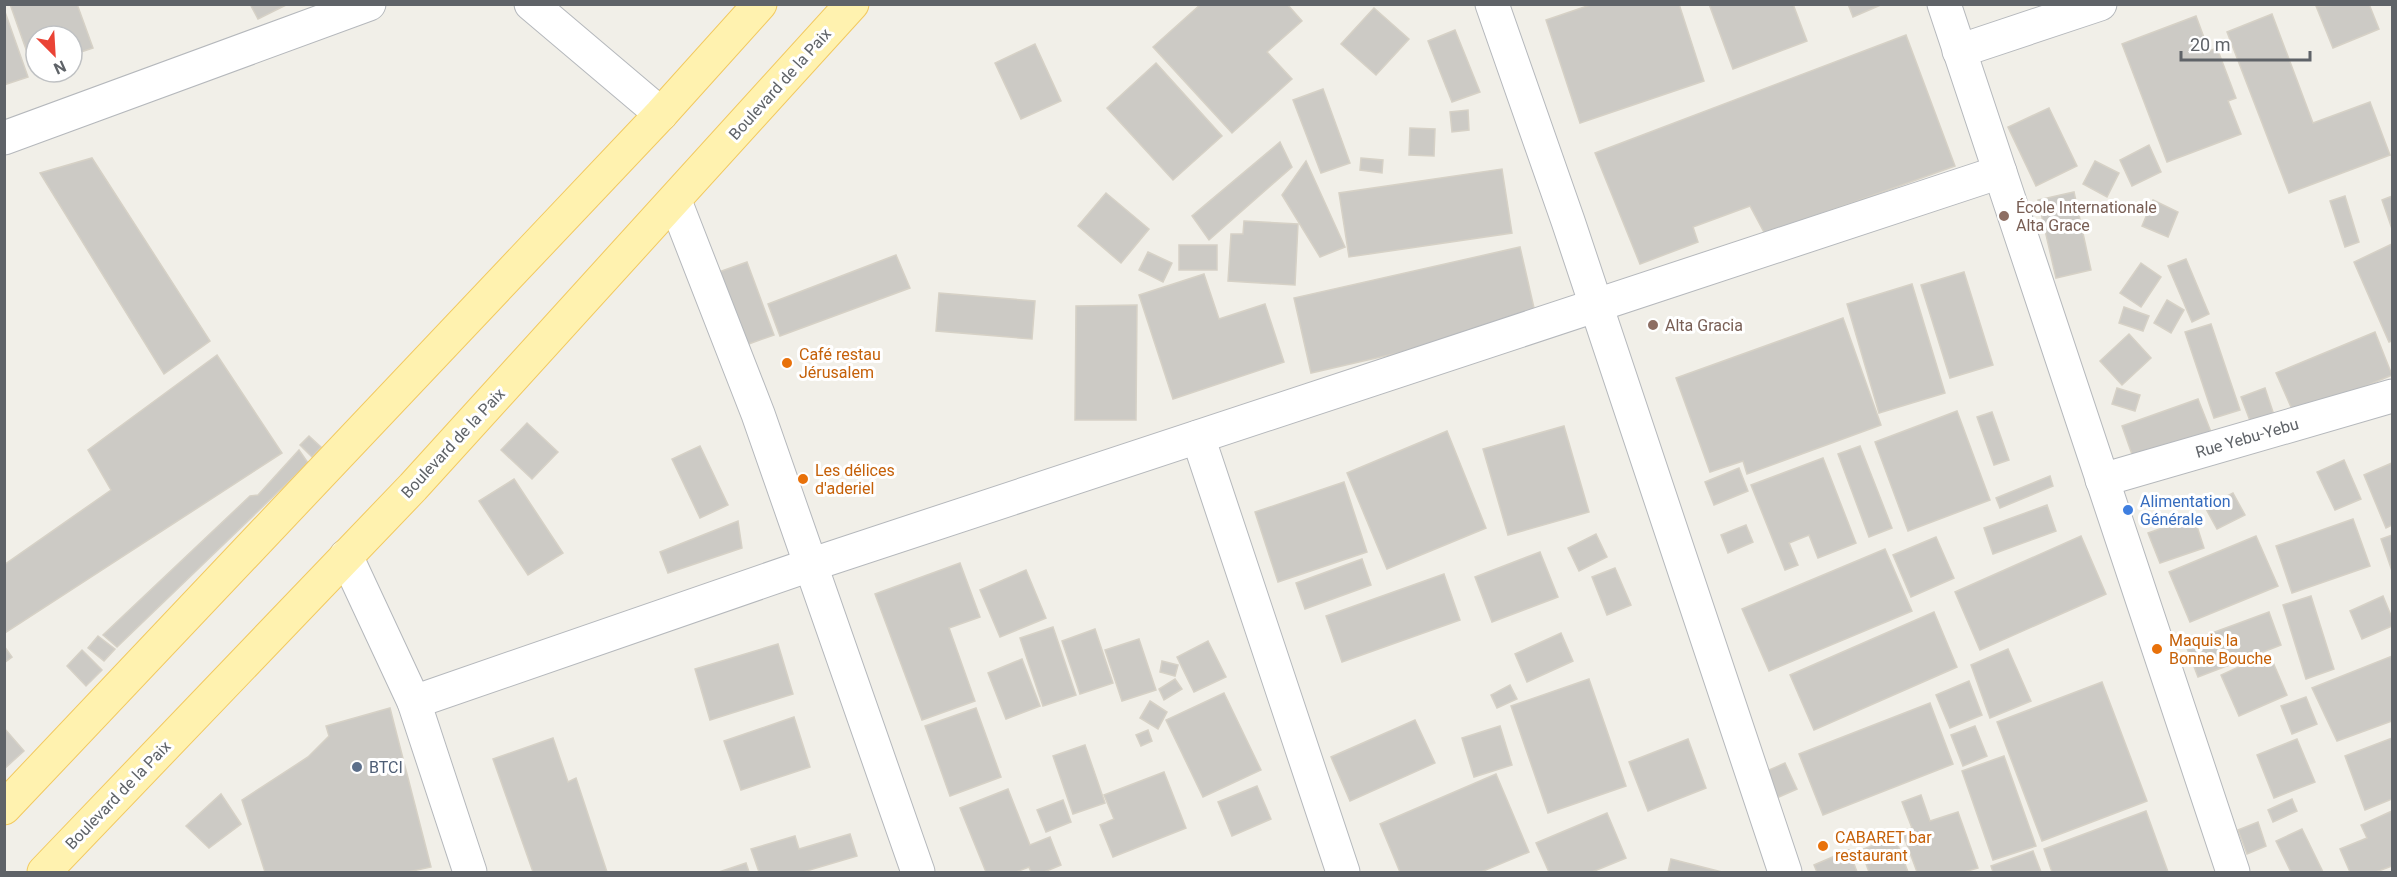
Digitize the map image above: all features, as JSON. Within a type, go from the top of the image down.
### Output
[{"type":"main road","points":[[4,808],[662,114],[760,4]]},
{"type":"main road","name":"Boulevard de la Paix","points":[[44,873],[413,487],[852,4]]},
{"type":"street","points":[[4,138],[369,4]]},
{"type":"street","points":[[531,4],[662,114]]},
{"type":"street","points":[[1492,4],[1596,306],[1785,873]]},
{"type":"street","points":[[1944,4],[2233,873]]},
{"type":"street","points":[[1959,51],[2100,4]]},
{"type":"street","points":[[414,702],[810,566],[2000,172]]},
{"type":"street","points":[[675,201],[758,414],[918,873]]},
{"type":"street","name":"Rue Yebu-Yebu","points":[[2102,480],[2392,396]]},
{"type":"street","points":[[1198,437],[1343,873]]},
{"type":"street","points":[[346,556],[414,702],[470,873]]},
{"type":"building","points":[[10,4],[77,4],[93,48],[84,51],[84,24],[24,24],[24,44]]},
{"type":"building","points":[[250,4],[288,4],[258,19]]},
{"type":"building","points":[[1201,4],[1287,4],[1302,21],[1267,52],[1292,79],[1232,133],[1153,47]]},
{"type":"building","points":[[1593,4],[1679,4],[1704,81],[1580,123],[1546,20]]},
{"type":"building","points":[[1709,4],[1793,4],[1807,41],[1733,69]]},
{"type":"building","points":[[1848,4],[1883,4],[1853,17]]},
{"type":"building","points":[[2369,4],[2379,29],[2333,48],[2316,6]]},
{"type":"building","points":[[1374,8],[1409,39],[1376,75],[1341,44]]},
{"type":"building","points":[[4,9],[24,66],[24,78],[4,85]]},
{"type":"building","points":[[2272,14],[2313,123],[2370,102],[2390,155],[2289,193],[2227,32]]},
{"type":"building","points":[[2196,16],[2209,51],[2217,48],[2236,98],[2228,101],[2241,134],[2167,162],[2122,44]]},
{"type":"building","points":[[1455,30],[1480,92],[1452,102],[1428,41]]},
{"type":"building","points":[[1906,35],[1955,166],[1765,234],[1750,206],[1693,227],[1698,242],[1640,264],[1595,153]]},
{"type":"building","points":[[1035,44],[1061,101],[1021,119],[995,63]]},
{"type":"building","points":[[1156,63],[1222,136],[1173,180],[1107,108]]},
{"type":"building","points":[[1323,89],[1350,163],[1321,173],[1293,100]]},
{"type":"building","points":[[2049,108],[2077,166],[2036,186],[2008,127]]},
{"type":"building","points":[[1468,110],[1469,130],[1452,132],[1450,112]]},
{"type":"building","points":[[1410,128],[1435,129],[1434,156],[1409,155]]},
{"type":"building","points":[[1280,142],[1292,167],[1209,240],[1192,216]]},
{"type":"building","points":[[2149,145],[2161,172],[2132,186],[2120,160]]},
{"type":"building","points":[[92,158],[210,341],[164,374],[40,173]]},
{"type":"building","points":[[1361,158],[1383,160],[1382,173],[1360,170]]},
{"type":"building","points":[[1306,161],[1345,247],[1320,257],[1282,195]]},
{"type":"building","points":[[2095,161],[2119,173],[2107,197],[2083,184]]},
{"type":"building","points":[[1502,169],[1512,233],[1349,257],[1339,193]]},
{"type":"building","points":[[2074,192],[2091,270],[2056,278],[2038,200]]},
{"type":"building","points":[[1106,193],[1149,229],[1121,263],[1078,226]]},
{"type":"building","points":[[2345,196],[2359,242],[2345,247],[2330,201]]},
{"type":"building","points":[[2392,196],[2392,229],[2382,200]]},
{"type":"building","points":[[2153,200],[2178,212],[2168,237],[2142,226]]},
{"type":"building","points":[[1244,221],[1298,224],[1295,285],[1228,281],[1231,234],[1243,234]]},
{"type":"building","points":[[2392,244],[2392,341],[2389,342],[2354,262]]},
{"type":"building","points":[[1179,245],[1217,245],[1217,270],[1179,270]]},
{"type":"building","points":[[1520,247],[1537,321],[1311,373],[1294,298]]},
{"type":"building","points":[[1148,252],[1172,263],[1163,282],[1139,270]]},
{"type":"building","points":[[896,255],[910,288],[780,336],[768,304]]},
{"type":"building","points":[[2186,259],[2209,314],[2192,322],[2168,266]]},
{"type":"building","points":[[747,262],[774,335],[746,345],[719,272]]},
{"type":"building","points":[[2141,263],[2161,277],[2141,307],[2120,293]]},
{"type":"building","points":[[1964,272],[1993,365],[1950,378],[1921,285]]},
{"type":"building","points":[[1204,274],[1219,319],[1265,304],[1284,362],[1173,399],[1139,295]]},
{"type":"building","points":[[1912,284],[1945,393],[1879,413],[1847,304]]},
{"type":"building","points":[[939,293],[1035,301],[1032,339],[936,331]]},
{"type":"building","points":[[2167,300],[2184,310],[2171,333],[2154,323]]},
{"type":"building","points":[[1137,305],[1136,420],[1075,420],[1076,306]]},
{"type":"building","points":[[2124,307],[2149,316],[2143,331],[2119,323]]},
{"type":"building","points":[[1843,318],[1881,425],[1747,474],[1743,461],[1710,472],[1676,378]]},
{"type":"building","points":[[2211,324],[2240,410],[2214,418],[2185,332]]},
{"type":"building","points":[[2375,332],[2392,375],[2295,416],[2276,373]]},
{"type":"building","points":[[2129,334],[2151,358],[2122,385],[2100,361]]},
{"type":"building","points":[[217,355],[282,453],[5,633],[4,565],[111,490],[88,450]]},
{"type":"building","points":[[2117,388],[2140,395],[2135,411],[2112,404]]},
{"type":"building","points":[[2265,388],[2275,418],[2252,426],[2241,397]]},
{"type":"building","points":[[2198,399],[2211,432],[2134,460],[2122,426]]},
{"type":"building","points":[[1957,411],[1990,500],[1908,531],[1875,442]]},
{"type":"building","points":[[1992,412],[2009,460],[1994,465],[1977,417]]},
{"type":"building","points":[[527,423],[558,452],[532,479],[501,450]]},
{"type":"building","points":[[1564,426],[1589,512],[1508,535],[1483,449]]},
{"type":"building","points":[[1447,431],[1486,528],[1387,569],[1347,473]]},
{"type":"building","points":[[309,436],[321,447],[312,457],[300,445]]},
{"type":"building","points":[[700,446],[728,505],[700,518],[672,459]]},
{"type":"building","points":[[1860,446],[1892,528],[1869,537],[1838,454]]},
{"type":"building","points":[[299,450],[308,463],[117,647],[103,635],[250,496],[258,495]]},
{"type":"building","points":[[1823,458],[1856,543],[1818,558],[1809,535],[1789,543],[1798,565],[1785,570],[1751,485]]},
{"type":"building","points":[[2344,460],[2361,499],[2335,510],[2317,472]]},
{"type":"building","points":[[2392,463],[2392,525],[2386,528],[2364,475]]},
{"type":"building","points":[[1739,468],[1748,491],[1714,505],[1705,482]]},
{"type":"building","points":[[2050,476],[2053,486],[2000,508],[1996,498]]},
{"type":"building","points":[[514,479],[563,553],[528,575],[479,501]]},
{"type":"building","points":[[1344,482],[1367,552],[1278,582],[1255,512]]},
{"type":"building","points":[[2233,493],[2245,515],[2217,529],[2205,507]]},
{"type":"building","points":[[2047,505],[2056,531],[1993,554],[1984,528]]},
{"type":"building","points":[[2194,517],[2204,548],[2160,563],[2148,533]]},
{"type":"building","points":[[2353,519],[2370,566],[2292,593],[2276,546]]},
{"type":"building","points":[[738,521],[742,548],[668,573],[660,552]]},
{"type":"building","points":[[1746,525],[1753,542],[1728,553],[1721,535]]},
{"type":"building","points":[[1596,534],[1607,557],[1579,571],[1568,548]]},
{"type":"building","points":[[2392,535],[2392,571],[2381,539]]},
{"type":"building","points":[[2081,536],[2106,594],[1980,650],[1955,592]]},
{"type":"building","points":[[2256,536],[2278,586],[2190,622],[2169,572]]},
{"type":"building","points":[[1936,537],[1954,578],[1911,597],[1893,555]]},
{"type":"building","points":[[1885,549],[1912,611],[1769,671],[1742,609]]},
{"type":"building","points":[[1540,552],[1558,597],[1492,622],[1475,577]]},
{"type":"building","points":[[1362,559],[1371,585],[1305,609],[1296,583]]},
{"type":"building","points":[[960,563],[980,617],[949,628],[975,701],[922,720],[875,594]]},
{"type":"building","points":[[1615,568],[1631,605],[1607,615],[1592,577]]},
{"type":"building","points":[[1026,570],[1046,618],[1000,637],[980,590]]},
{"type":"building","points":[[1444,574],[1460,620],[1342,662],[1326,616]]},
{"type":"building","points":[[2311,596],[2334,669],[2306,679],[2283,605]]},
{"type":"building","points":[[2383,596],[2392,618],[2392,626],[2362,639],[2350,611]]},
{"type":"building","points":[[1934,612],[1957,667],[1814,730],[1790,675]]},
{"type":"building","points":[[2269,612],[2281,645],[2198,677],[2185,643]]},
{"type":"building","points":[[1053,627],[1076,695],[1043,706],[1020,638]]},
{"type":"building","points":[[1095,629],[1113,683],[1080,694],[1062,641]]},
{"type":"building","points":[[1561,633],[1573,661],[1527,682],[1515,654]]},
{"type":"building","points":[[98,636],[115,649],[104,661],[88,648]]},
{"type":"building","points":[[1139,639],[1156,690],[1122,701],[1105,650]]},
{"type":"building","points":[[1208,641],[1226,677],[1194,692],[1177,657]]},
{"type":"building","points":[[778,644],[793,694],[710,720],[695,669]]},
{"type":"building","points":[[4,646],[12,657],[4,663]]},
{"type":"building","points":[[2008,649],[2031,701],[1990,718],[1971,665]]},
{"type":"building","points":[[82,650],[102,670],[86,686],[67,666]]},
{"type":"building","points":[[2269,653],[2287,695],[2239,716],[2221,675]]},
{"type":"building","points":[[2392,656],[2392,721],[2337,741],[2312,688]]},
{"type":"building","points":[[1022,659],[1040,706],[1006,719],[988,673]]},
{"type":"building","points":[[1162,661],[1178,665],[1175,676],[1160,672]]},
{"type":"building","points":[[1175,679],[1182,689],[1164,700],[1159,689]]},
{"type":"building","points":[[1589,679],[1626,786],[1548,813],[1511,706]]},
{"type":"building","points":[[1969,681],[1982,715],[1950,728],[1936,695]]},
{"type":"building","points":[[2102,682],[2147,801],[2042,841],[1997,722]]},
{"type":"building","points":[[1510,685],[1517,699],[1497,708],[1491,695]]},
{"type":"building","points":[[1224,693],[1261,770],[1203,797],[1166,720]]},
{"type":"building","points":[[2306,697],[2317,724],[2292,734],[2281,706]]},
{"type":"building","points":[[1150,701],[1167,712],[1158,729],[1140,718]]},
{"type":"building","points":[[1930,703],[1953,764],[1823,815],[1799,754]]},
{"type":"building","points":[[390,708],[431,867],[408,872],[265,872],[242,800],[308,757],[329,736],[326,726]]},
{"type":"building","points":[[976,708],[1001,777],[950,796],[925,726]]},
{"type":"building","points":[[794,717],[810,767],[741,790],[724,741]]},
{"type":"building","points":[[1415,720],[1435,763],[1350,801],[1331,757]]},
{"type":"building","points":[[1500,726],[1512,765],[1474,777],[1462,738]]},
{"type":"building","points":[[1975,726],[1987,756],[1963,766],[1951,735]]},
{"type":"building","points":[[4,728],[24,751],[4,769]]},
{"type":"building","points":[[1148,730],[1152,741],[1141,746],[1136,735]]},
{"type":"building","points":[[553,738],[568,782],[576,778],[607,872],[533,872],[493,759]]},
{"type":"building","points":[[2392,738],[2392,799],[2365,810],[2345,756]]},
{"type":"building","points":[[1688,739],[1706,788],[1648,811],[1629,762]]},
{"type":"building","points":[[2297,739],[2315,782],[2274,798],[2257,755]]},
{"type":"building","points":[[1085,745],[1105,803],[1073,814],[1053,756]]},
{"type":"building","points":[[2004,756],[2036,846],[1993,860],[1962,771]]},
{"type":"building","points":[[1785,763],[1797,789],[1772,800],[1760,774]]},
{"type":"building","points":[[1164,772],[1186,828],[1113,857],[1100,825],[1114,819],[1104,795]]},
{"type":"building","points":[[1496,774],[1529,852],[1481,872],[1400,872],[1380,824]]},
{"type":"building","points":[[1257,786],[1271,819],[1232,836],[1218,802]]},
{"type":"building","points":[[1008,789],[1030,845],[1050,837],[1061,865],[1044,872],[1031,872],[1029,867],[1016,872],[986,872],[960,808]]},
{"type":"building","points":[[221,794],[241,824],[209,848],[186,826]]},
{"type":"building","points":[[1921,795],[1930,821],[1958,812],[1978,868],[1964,872],[1917,872],[1902,831],[1912,828],[1902,802]]},
{"type":"building","points":[[2292,799],[2297,811],[2273,822],[2268,810]]},
{"type":"building","points":[[1063,800],[1071,822],[1046,832],[1037,810]]},
{"type":"building","points":[[2146,811],[2168,872],[2052,872],[2044,849]]},
{"type":"building","points":[[2392,811],[2392,866],[2376,872],[2350,872],[2340,849],[2367,838],[2361,825]]},
{"type":"building","points":[[1607,813],[1626,858],[1592,872],[1549,872],[1536,843]]},
{"type":"building","points":[[2258,822],[2266,846],[2247,854],[2238,830]]},
{"type":"building","points":[[2302,829],[2323,872],[2291,872],[2276,841]]},
{"type":"building","points":[[850,834],[857,856],[803,872],[759,872],[751,849],[795,836],[799,849]]},
{"type":"building","points":[[1895,837],[1908,872],[1869,872],[1861,850]]},
{"type":"building","points":[[1849,850],[1857,872],[1817,872],[1814,865]]},
{"type":"building","points":[[2033,851],[2041,872],[1993,872],[1991,866]]},
{"type":"building","points":[[1671,859],[1722,872],[1668,872]]},
{"type":"building","points":[[746,863],[749,872],[719,872]]},
{"type":"place","name":"École Internationale Alta Grace","points":[[2004,216]]},
{"type":"place","name":"Alta Gracia","points":[[1653,325]]},
{"type":"place","name":"Café restau Jérusalem","points":[[787,363]]},
{"type":"place","name":"Les délices d'aderiel","points":[[803,479]]},
{"type":"place","name":"Alimentation Générale","points":[[2128,510]]},
{"type":"place","name":"Maquis la Bonne Bouche","points":[[2157,649]]},
{"type":"place","name":"BTCI","points":[[357,767]]},
{"type":"place","name":"CABARET bar restaurant","points":[[1823,846]]}]
